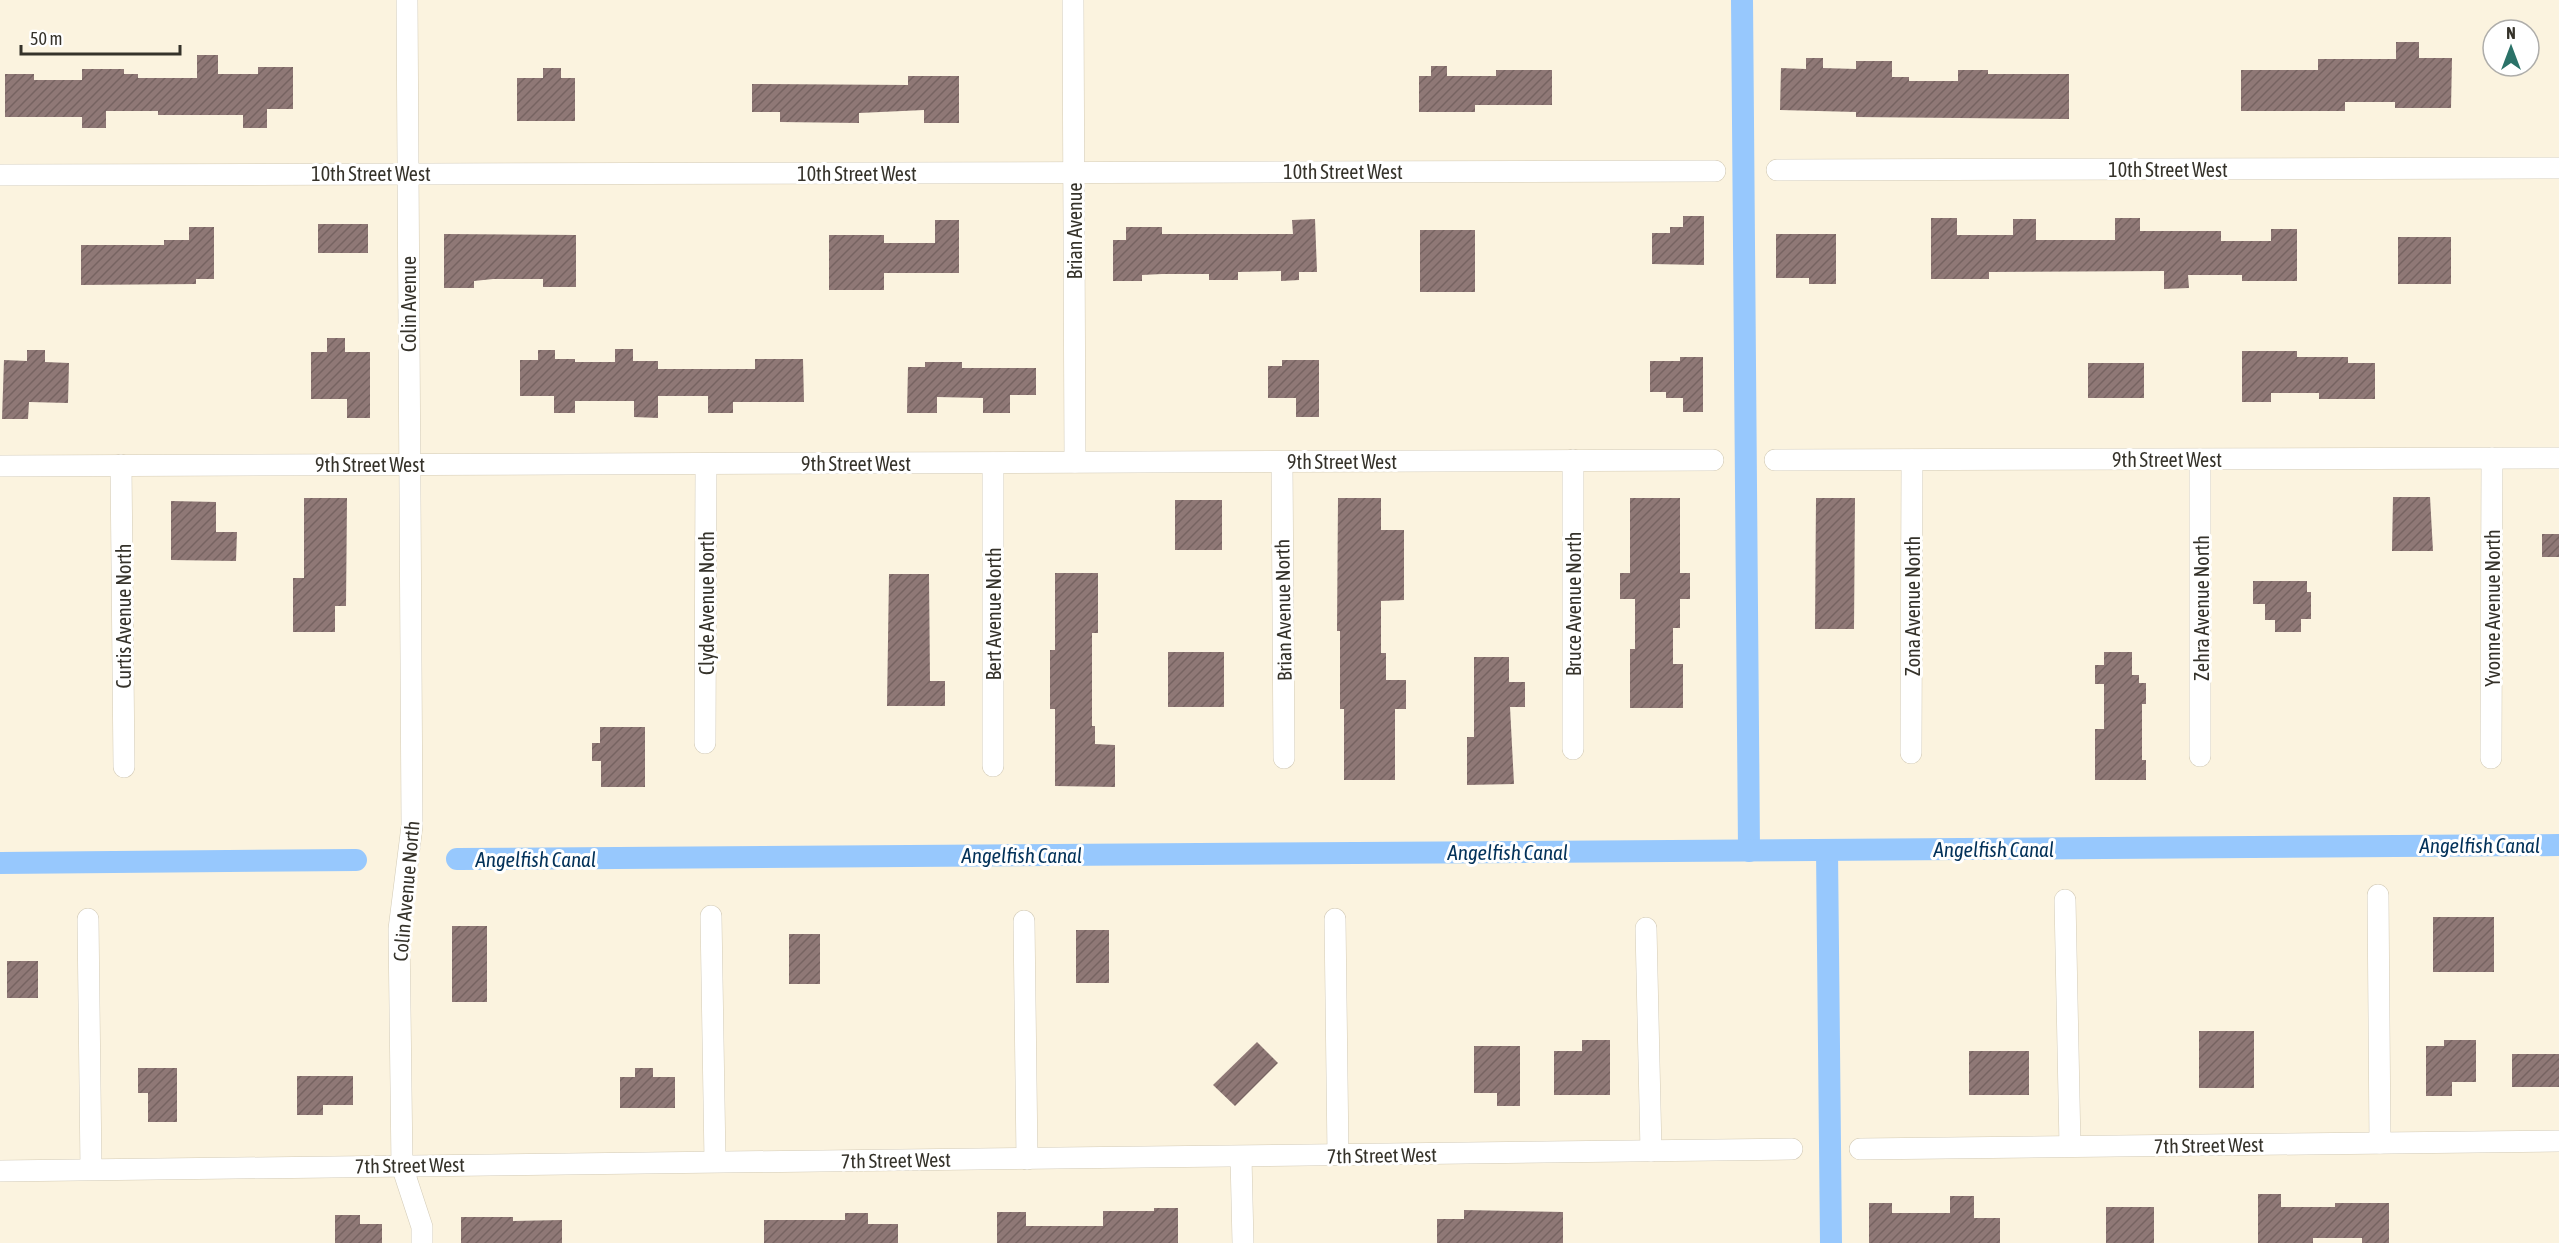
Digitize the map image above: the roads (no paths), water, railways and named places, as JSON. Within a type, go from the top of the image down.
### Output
[{"type":"street","name":"Colin Avenue","points":[[407,0],[411,608]]},
{"type":"street","name":"Brian Avenue","points":[[1073,0],[1075,462]]},
{"type":"street","name":"10th Street West","points":[[1777,170],[2559,168]]},
{"type":"street","name":"10th Street West","points":[[0,175],[1715,171]]},
{"type":"street","name":"Yvonne Avenue North","points":[[2491,758],[2492,458]]},
{"type":"street","name":"9th Street West","points":[[1775,460],[2559,458]]},
{"type":"street","name":"Zehra Avenue North","points":[[2200,459],[2200,756]]},
{"type":"street","name":"Bruce Avenue North","points":[[1573,460],[1573,749]]},
{"type":"street","name":"9th Street West","points":[[0,466],[1713,460]]},
{"type":"street","name":"Zona Avenue North","points":[[1911,753],[1912,460]]},
{"type":"street","name":"Brian Avenue North","points":[[1282,462],[1284,758]]},
{"type":"street","name":"Bert Avenue North","points":[[993,463],[993,766]]},
{"type":"street","name":"Clyde Avenue North","points":[[705,743],[706,464]]},
{"type":"street","name":"Curtis Avenue North","points":[[121,465],[124,767]]},
{"type":"street","name":"Colin Avenue North","points":[[411,608],[412,826],[399,929],[402,1166],[422,1227],[422,1243]]},
{"type":"street","points":[[2378,895],[2380,1143]]},
{"type":"street","points":[[2065,900],[2070,1146]]},
{"type":"street","points":[[711,916],[715,1161]]},
{"type":"street","points":[[88,919],[91,1170]]},
{"type":"street","points":[[1335,919],[1338,1155]]},
{"type":"street","points":[[1024,921],[1027,1159]]},
{"type":"street","points":[[1646,928],[1651,1151]]},
{"type":"street","name":"7th Street West","points":[[1860,1149],[2559,1141]]},
{"type":"street","name":"7th Street West","points":[[0,1171],[1792,1149]]},
{"type":"street","points":[[1240,1157],[1243,1243]]},
{"type":"waterway","points":[[1742,0],[1749,851]]},
{"type":"waterway","name":"Angelfish Canal","points":[[457,859],[2559,845]]},
{"type":"waterway","points":[[1827,850],[1831,1243]]},
{"type":"waterway","name":"Angelfish Canal","points":[[0,863],[356,860]]}]
